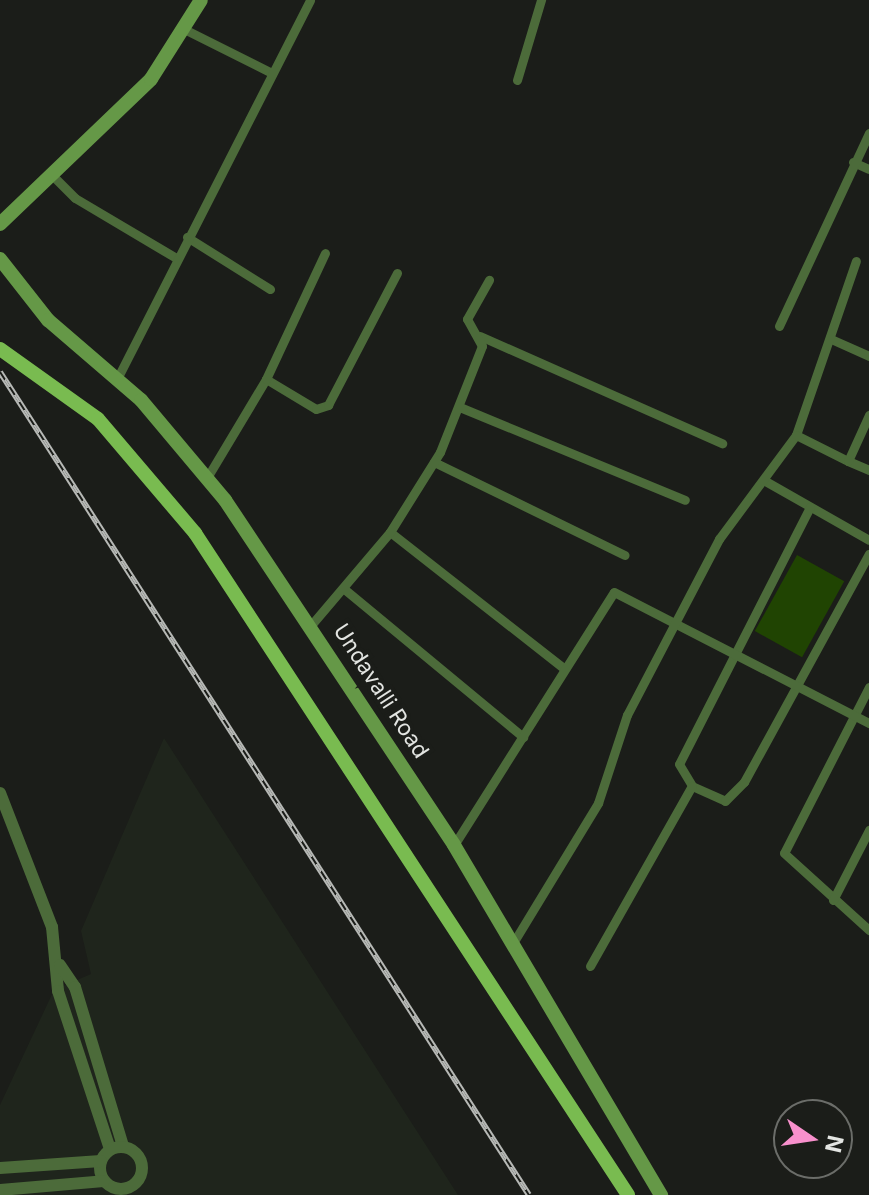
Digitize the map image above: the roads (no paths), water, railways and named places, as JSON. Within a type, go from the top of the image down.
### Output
[{"type":"main road","points":[[0,224],[49,172],[151,79],[186,30],[201,0]]},
{"type":"main road","name":"Undavalli Road","points":[[0,259],[48,320],[118,377],[208,476],[312,624],[454,845],[661,1195]]},
{"type":"main road","points":[[0,349],[98,419],[237,593],[628,1195]]},
{"type":"street","points":[[118,377],[310,0]]},
{"type":"street","points":[[517,80],[541,0]]},
{"type":"street","points":[[186,30],[272,73]]},
{"type":"street","points":[[779,326],[869,133]]},
{"type":"street","points":[[853,162],[869,169]]},
{"type":"street","points":[[49,172],[75,198],[176,258]]},
{"type":"street","points":[[187,237],[270,289]]},
{"type":"street","points":[[208,476],[266,379],[325,253]]},
{"type":"street","points":[[513,943],[598,803],[627,715],[719,539],[767,482],[796,435],[856,261]]},
{"type":"street","points":[[266,379],[316,409],[328,405],[397,273]]},
{"type":"street","points":[[312,624],[390,532],[434,462],[462,408],[482,346],[467,319],[489,280]]},
{"type":"street","points":[[479,336],[722,443]]},
{"type":"street","points":[[831,339],[869,356]]},
{"type":"street","points":[[462,408],[685,500]]},
{"type":"street","points":[[848,461],[869,415]]},
{"type":"street","points":[[796,435],[869,470]]},
{"type":"street","points":[[434,462],[625,555]]},
{"type":"street","points":[[767,482],[869,540]]},
{"type":"street","points":[[810,507],[679,764],[692,786],[725,801],[744,782],[869,554]]},
{"type":"street","points":[[390,532],[562,667]]},
{"type":"street","points":[[343,588],[523,737]]},
{"type":"street","points":[[454,845],[523,737],[562,667],[611,593],[676,620],[869,723]]},
{"type":"street","points":[[869,687],[784,853],[869,930]]},
{"type":"street","points":[[590,966],[692,786]]},
{"type":"street","points":[[0,793],[60,965],[58,991],[116,1148],[142,1163],[138,1188],[118,1192],[104,1181],[0,1190]]},
{"type":"street","points":[[833,900],[869,830]]},
{"type":"street","points":[[0,1168],[101,1161],[116,1148]]},
{"type":"street","points":[[101,1161],[104,1181]]},
{"type":"railway","points":[[0,372],[529,1195]]}]
